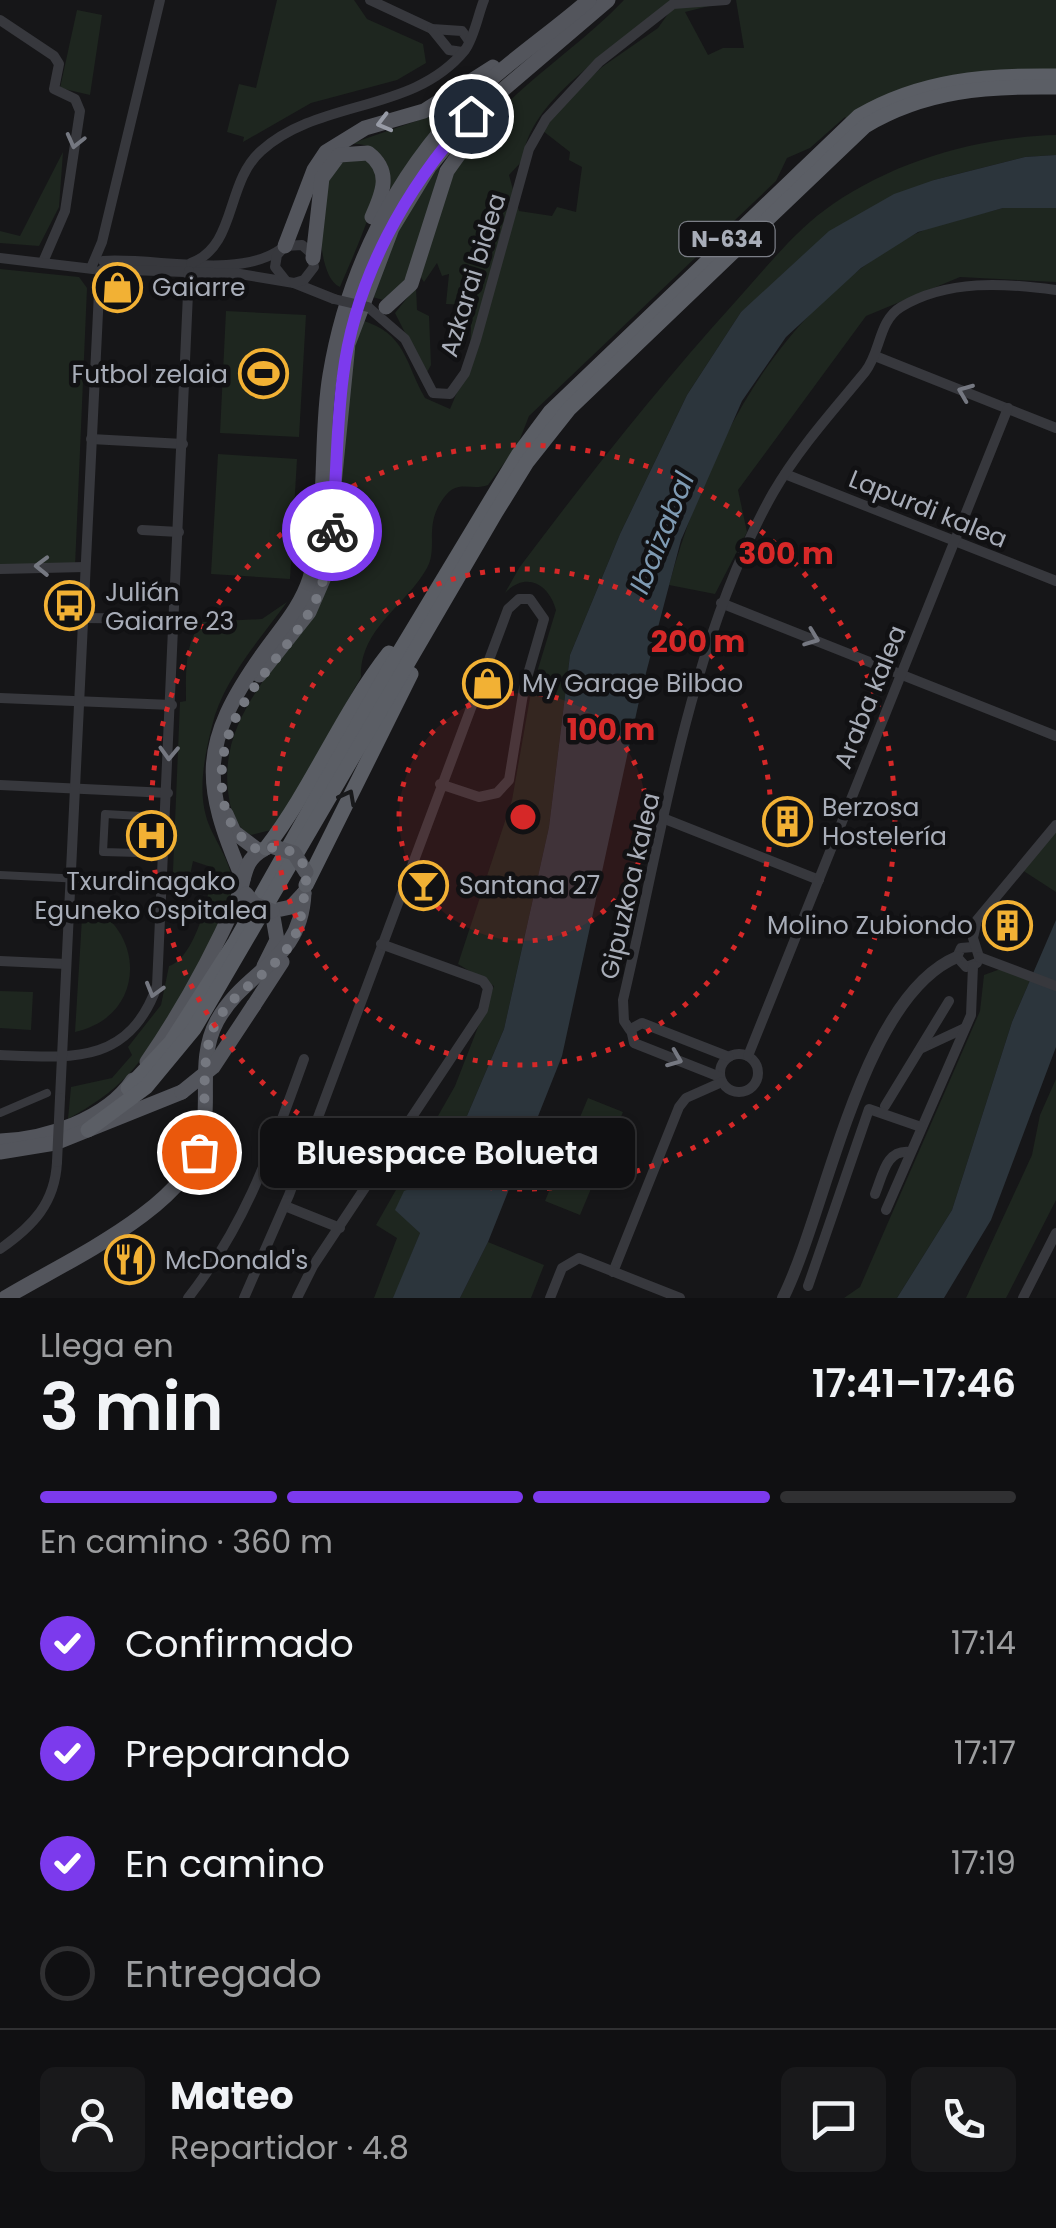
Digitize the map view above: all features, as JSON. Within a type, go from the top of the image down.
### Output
[{"type":"highway","name":"N-634","points":[[284,870],[411,632],[550,412],[850,122],[880,104],[925,86],[985,78],[1056,76]]},
{"type":"highway","name":"N-634","points":[[284,870],[479,528],[569,409],[838,147],[885,114],[943,94],[1056,88]]},
{"type":"highway","points":[[885,114],[958,99],[1056,98]]},
{"type":"highway","name":"N-634","points":[[266,849],[355,698],[392,649],[453,548],[479,528]]},
{"type":"highway","name":"N-634","points":[[306,883],[403,689],[477,557],[479,528]]},
{"type":"highway","points":[[128,1088],[152,1066],[190,1014],[284,870]]},
{"type":"highway","points":[[88,1130],[127,1104],[173,1058],[284,870]]},
{"type":"main road","points":[[283,248],[314,170],[326,152],[354,133],[424,111],[451,97],[587,0]]},
{"type":"main road","points":[[330,376],[362,261],[386,208],[428,145],[468,100],[587,0]]},
{"type":"main road","points":[[0,1152],[35,1148],[182,1092],[213,1066],[293,941],[306,883],[294,853],[266,849],[240,837],[228,819],[221,780],[224,754],[242,700],[301,624],[322,586],[332,534],[340,400],[348,344],[378,256],[418,183],[471,116],[608,0]]},
{"type":"main road","points":[[386,307],[411,284],[436,200],[464,142],[539,66],[554,44]]},
{"type":"main road","points":[[306,883],[291,907],[272,911],[254,904],[215,812],[212,786],[216,741],[231,702],[302,599],[312,573],[334,321],[384,186],[384,172],[368,153],[339,156],[322,178],[313,262]]},
{"type":"main road","points":[[0,1141],[32,1138],[73,1124],[128,1088],[204,970],[244,885],[247,862],[266,849]]},
{"type":"main road","points":[[256,977],[276,940],[272,911]]},
{"type":"main road","points":[[5,1298],[159,1204],[188,1176],[202,1139],[211,1034],[232,1000],[293,941]]},
{"type":"street","points":[[0,1248],[39,1217],[50,1200],[57,1162],[91,440],[95,265],[160,0]]},
{"type":"street","points":[[370,0],[432,30],[446,45],[462,52]]},
{"type":"street","points":[[190,267],[212,252],[220,241],[238,180],[261,150],[304,126],[413,90],[462,52],[484,0]]},
{"type":"street","name":"Azkarai bidea","points":[[395,328],[433,393],[450,394],[465,373],[529,149],[546,119],[599,62],[674,4],[726,0]]},
{"type":"street","points":[[444,65],[446,45],[456,30],[477,16]]},
{"type":"street","points":[[0,20],[54,56],[59,64],[54,89],[74,99],[80,111],[65,211],[43,262]]},
{"type":"street","points":[[432,30],[456,30],[469,41]]},
{"type":"street","points":[[220,241],[223,253],[234,264]]},
{"type":"street","points":[[0,258],[190,267],[263,260],[283,248],[302,245],[313,262],[320,286],[334,299]]},
{"type":"street","points":[[283,248],[275,267],[290,282]]},
{"type":"street","points":[[290,282],[304,280],[313,262]]},
{"type":"street","points":[[190,267],[290,282],[368,308],[386,307],[395,328]]},
{"type":"street","points":[[0,1055],[62,1058],[107,1048],[142,1019],[157,986],[190,267]]},
{"type":"street","name":"Gipuzkoa kalea","points":[[630,1030],[624,1022],[624,1000],[665,820],[722,603],[785,474],[875,356],[890,315],[912,302],[986,283],[1056,290]]},
{"type":"street","points":[[368,308],[395,328]]},
{"type":"street","points":[[875,356],[1056,428]]},
{"type":"street","name":"Araba kalea","points":[[748,1056],[1008,408]]},
{"type":"street","points":[[91,440],[182,444]]},
{"type":"street","name":"Lapurdi kalea","points":[[785,474],[1056,581]]},
{"type":"street","points":[[142,530],[179,532]]},
{"type":"street","points":[[0,569],[85,567]]},
{"type":"street","points":[[247,1297],[285,1206],[440,784],[508,608],[519,600],[530,599],[544,619],[524,688],[509,780],[498,793],[479,798],[440,784]]},
{"type":"street","points":[[722,603],[1056,736]]},
{"type":"street","points":[[83,618],[175,619]]},
{"type":"street","points":[[0,698],[172,705]]},
{"type":"street","points":[[0,785],[168,793]]},
{"type":"street","points":[[105,814],[141,816],[139,853],[103,852],[105,814]]},
{"type":"street","points":[[665,820],[819,880]]},
{"type":"street","points":[[886,1210],[966,1028],[974,1000],[978,920],[1056,825]]},
{"type":"street","points":[[0,875],[164,888]]},
{"type":"street","points":[[297,1298],[476,1026],[488,988],[483,981],[381,944]]},
{"type":"street","points":[[783,1298],[872,1058],[915,991],[942,963],[957,957],[961,948],[975,957],[1056,986]]},
{"type":"street","points":[[957,957],[962,966],[975,957]]},
{"type":"street","points":[[0,961],[66,964]]},
{"type":"street","points":[[885,1106],[949,1001]]},
{"type":"street","points":[[642,1022],[729,1057],[748,1056],[758,1069],[754,1086],[737,1092],[721,1080],[634,1043],[630,1030],[642,1022]]},
{"type":"street","points":[[914,1055],[929,1042],[966,1028]]},
{"type":"street","points":[[721,1080],[722,1066],[729,1057]]},
{"type":"street","points":[[188,1298],[225,1249],[255,1195],[304,1059]]},
{"type":"street","points":[[613,1272],[679,1107],[686,1098],[721,1080]]},
{"type":"street","points":[[0,1113],[47,1093]]},
{"type":"street","points":[[808,1286],[869,1109],[921,1128]]},
{"type":"street","points":[[876,1194],[889,1158],[910,1152]]},
{"type":"street","points":[[285,1206],[340,1228]]},
{"type":"street","points":[[1038,1298],[1024,1295],[1056,1234]]},
{"type":"street","points":[[550,1298],[562,1268],[579,1258],[662,1295],[680,1298]]},
{"type":"shaded area","points":[[277,0],[354,0],[367,19],[423,44],[426,63],[397,80],[311,103],[243,142],[244,137],[227,132],[239,84],[256,88]]},
{"type":"shaded area","points":[[624,0],[673,0],[566,86],[550,104],[527,141],[523,160],[509,175],[519,211],[552,216],[557,207],[576,212],[582,167],[569,160],[570,152],[543,131],[564,102],[602,67],[658,28],[678,0],[733,0],[685,12],[708,55],[723,48],[744,48],[736,0],[1056,0],[1056,77],[850,122],[845,117],[810,148],[787,158],[776,181],[529,416],[518,444],[488,485],[456,488],[446,495],[435,516],[427,568],[376,631],[363,660],[361,677],[275,829],[251,835],[238,824],[231,809],[228,764],[235,733],[248,705],[320,599],[333,569],[347,406],[361,320],[396,341],[425,398],[450,409],[470,344],[468,305],[446,304],[449,274],[442,276],[437,263],[424,282],[420,276],[448,186],[465,153],[492,119]]},
{"type":"shaded area","points":[[77,10],[102,15],[90,95],[60,88]]},
{"type":"shaded area","points":[[461,98],[390,190],[389,171],[382,156],[369,147],[350,144],[422,119]]},
{"type":"shaded area","points":[[1056,135],[1056,155],[1025,157],[934,180],[741,312],[687,395],[620,534],[570,655],[549,827],[504,1029],[441,1177],[414,1185],[407,1216],[420,1233],[394,1298],[374,1298],[397,1238],[376,1225],[455,1086],[494,986],[458,964],[512,800],[531,692],[556,610],[548,593],[536,584],[521,583],[505,593],[519,568],[679,366],[781,250],[819,214],[858,188],[911,163],[998,140]]},
{"type":"shaded area","points":[[63,152],[59,207],[39,246],[0,243],[0,231],[20,236]]},
{"type":"shaded area","points":[[355,156],[375,169],[375,194],[340,287],[332,280],[322,250],[321,211],[334,168]]},
{"type":"shaded area","points":[[441,163],[409,281],[383,300],[369,296],[406,212]]},
{"type":"shaded area","points":[[1003,208],[1056,208],[1056,282],[960,277],[866,316],[738,490],[747,532],[715,594],[669,585],[685,532],[728,431],[788,339],[825,299],[867,264],[915,234]]},
{"type":"shaded area","points":[[0,269],[79,277],[87,288],[75,567],[0,569]]},
{"type":"shaded area","points":[[416,287],[417,310],[429,316],[431,365],[426,374],[395,313]]},
{"type":"shaded area","name":"Futbol zelaia","points":[[226,311],[306,315],[299,437],[220,433]]},
{"type":"shaded area","name":"Futbol zelaia","points":[[218,454],[297,459],[290,579],[211,574]]},
{"type":"shaded area","points":[[287,602],[224,693],[207,748],[204,805],[232,878],[228,905],[189,984],[141,1059],[115,1087],[68,1119],[71,1087],[112,1078],[132,1055],[128,1047],[161,1005],[169,966],[187,951],[209,892],[211,867],[193,861],[185,899],[172,895],[180,702],[186,701],[192,638],[203,622],[262,619]]},
{"type":"shaded area","points":[[1056,825],[1056,892],[1019,868]]},
{"type":"shaded area","points":[[83,902],[104,915],[119,931],[128,951],[130,971],[126,991],[116,1009],[99,1023],[75,1032]]},
{"type":"shaded area","points":[[1006,967],[1031,978],[1012,1022],[952,1210],[897,1298],[844,1298],[860,1287],[980,1011],[984,975]]},
{"type":"shaded area","points":[[0,991],[33,992],[31,1030],[0,1028]]},
{"type":"shaded area","points":[[1056,1079],[1056,1200],[1006,1298],[966,1298],[1032,1155],[1040,1115]]},
{"type":"shaded area","points":[[588,1098],[623,1112],[580,1215],[545,1201]]},
{"type":"shaded area","points":[[488,1242],[544,1265],[531,1298],[460,1298]]},
{"type":"water","name":"Ibaizabal","points":[[1056,155],[1056,208],[1003,208],[918,232],[861,268],[786,337],[742,401],[681,540],[641,692],[562,1056],[488,1242],[460,1298],[393,1298],[420,1233],[395,1210],[404,1191],[441,1177],[504,1029],[549,827],[570,655],[620,534],[687,395],[741,312],[829,231],[894,194],[934,180],[1025,157]]},
{"type":"water","points":[[1056,920],[1056,1047],[991,1220],[944,1298],[897,1298],[952,1210],[1012,1022]]},
{"type":"way so far","points":[[199,1152],[211,1034],[232,1000],[280,958],[293,941],[306,885],[303,863],[294,853],[274,847],[259,851],[230,825],[221,780],[224,754],[242,700],[314,603],[328,564],[332,531]]},
{"type":"place","name":"Gaiarre","points":[[117,287]]},
{"type":"place","name":"Futbol zelaia","points":[[263,374]]},
{"type":"place","name":"Julián Gaiarre 23","points":[[70,606]]},
{"type":"place","name":"My Garage Bilbao","points":[[487,683]]},
{"type":"place","name":"Berzosa Hostelería","points":[[787,821]]},
{"type":"place","name":"Txurdinagako Eguneko Ospitalea","points":[[151,835]]},
{"type":"place","name":"Santana 27","points":[[424,885]]},
{"type":"place","name":"Molino Zubiondo","points":[[1008,925]]},
{"type":"place","name":"Bluespace Bolueta","points":[[199,1152]]},
{"type":"place","name":"McDonald's","points":[[130,1260]]},
{"type":"route","points":[[332,531],[342,379],[359,306],[400,213],[429,167],[471,116]]}]
